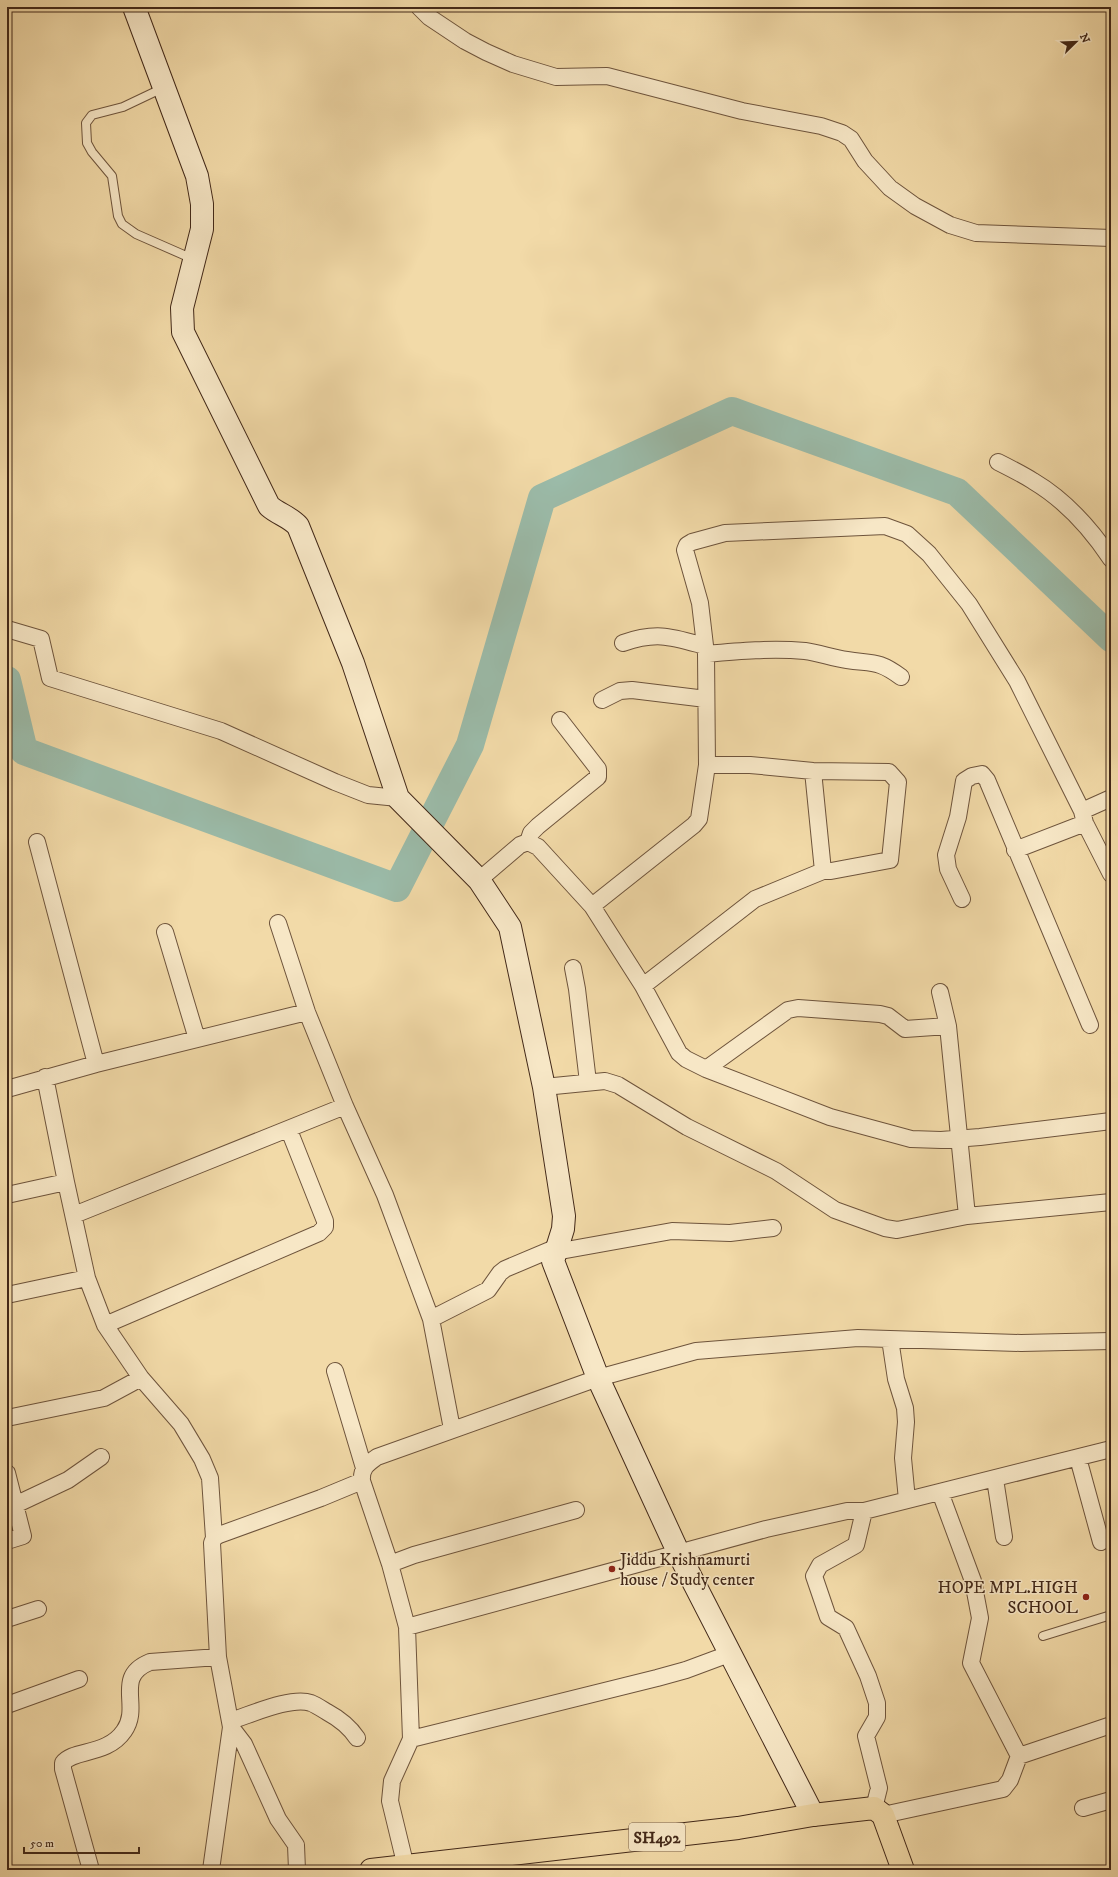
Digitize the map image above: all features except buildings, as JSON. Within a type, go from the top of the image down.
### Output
[{"type":"main road","name":"SH492","points":[[371,1870],[414,1868],[738,1828],[813,1816],[878,1812]]},
{"type":"main road","points":[[878,1812],[903,1870]]},
{"type":"street","points":[[134,7],[197,176],[202,204],[202,228],[182,308],[183,332],[269,506],[276,513],[292,520],[298,526],[353,663],[398,799],[473,875],[510,927],[544,1088],[564,1216],[563,1229],[553,1261],[598,1378],[679,1554],[813,1816]]},
{"type":"street","points":[[419,7],[429,17],[465,42],[513,64],[556,77],[607,76],[742,111],[832,128],[851,139],[865,161],[890,188],[916,206],[950,225],[976,233],[1111,238]]},
{"type":"street","points":[[998,462],[1034,481],[1059,499],[1086,526],[1111,559]]},
{"type":"street","points":[[592,906],[694,825],[699,819],[706,765],[706,650],[700,603],[685,550],[687,545],[692,542],[725,534],[817,528],[885,526],[907,534],[929,554],[969,604],[1017,681],[1111,874]]},
{"type":"street","points":[[7,629],[42,640],[50,678],[221,731],[335,782],[368,795],[398,799]]},
{"type":"street","points":[[623,643],[639,637],[654,635],[668,636],[706,650],[767,650],[805,652],[847,660],[876,663],[891,670],[901,677]]},
{"type":"street","points":[[602,700],[620,691],[632,690],[706,699]]},
{"type":"street","points":[[528,842],[531,833],[538,826],[598,777],[598,768],[560,720]]},
{"type":"street","points":[[643,986],[755,899],[823,871],[831,872],[890,860],[898,782],[889,772],[812,771],[750,765],[706,765]]},
{"type":"street","points":[[812,771],[823,871]]},
{"type":"street","points":[[962,900],[948,869],[946,856],[958,817],[963,785],[967,778],[982,774],[987,780],[1015,850],[1090,1025]]},
{"type":"street","points":[[1015,850],[1084,817],[1111,798]]},
{"type":"street","points":[[37,842],[96,1064]]},
{"type":"street","points":[[473,875],[520,844],[528,842],[538,847],[592,906],[643,986],[679,1053],[686,1059],[706,1069],[830,1117],[911,1139],[941,1140],[1111,1121]]},
{"type":"street","points":[[278,923],[307,1012],[345,1106],[385,1195],[431,1319],[452,1429]]},
{"type":"street","points":[[165,932],[197,1039]]},
{"type":"street","points":[[573,968],[577,989],[588,1082]]},
{"type":"street","points":[[940,992],[948,1026],[967,1216]]},
{"type":"street","points":[[706,1069],[788,1010],[798,1008],[880,1014],[888,1016],[906,1028],[948,1026]]},
{"type":"street","points":[[7,1089],[45,1077],[307,1012]]},
{"type":"street","points":[[45,1077],[87,1278],[105,1325],[141,1378],[181,1424],[202,1459],[210,1478],[214,1538],[212,1543],[218,1657],[230,1724],[211,1870]]},
{"type":"street","points":[[544,1088],[605,1081],[618,1086],[687,1127],[776,1171],[835,1210],[885,1228],[897,1230],[967,1216],[1111,1202]]},
{"type":"street","points":[[74,1215],[289,1130],[345,1106]]},
{"type":"street","points":[[105,1325],[319,1233],[325,1226],[325,1221],[289,1130]]},
{"type":"street","points":[[7,1195],[66,1182]]},
{"type":"street","points":[[431,1319],[488,1290],[500,1273],[505,1269],[556,1249],[672,1231],[730,1233],[773,1228]]},
{"type":"street","points":[[7,1295],[87,1278]]},
{"type":"street","points":[[363,1474],[366,1464],[377,1457],[452,1429],[598,1378],[696,1351],[858,1338],[1021,1344],[1111,1341]]},
{"type":"street","points":[[890,1340],[896,1379],[905,1408],[906,1422],[903,1458],[907,1500]]},
{"type":"street","points":[[336,1371],[363,1474],[407,1627],[411,1739],[392,1781],[390,1801],[414,1868]]},
{"type":"street","points":[[7,1418],[104,1398],[141,1378]]},
{"type":"street","points":[[407,1627],[679,1554],[766,1529],[847,1511],[864,1511],[1111,1449]]},
{"type":"street","points":[[15,1505],[68,1480],[101,1457]]},
{"type":"street","points":[[1078,1458],[1101,1542]]},
{"type":"street","points":[[7,1473],[23,1536],[7,1541]]},
{"type":"street","points":[[214,1538],[363,1474]]},
{"type":"street","points":[[995,1479],[1004,1537]]},
{"type":"street","points":[[940,1492],[973,1581],[980,1618],[971,1663],[1020,1756]]},
{"type":"street","points":[[390,1564],[414,1555],[576,1510]]},
{"type":"street","points":[[864,1511],[856,1545],[820,1566],[816,1570],[814,1576],[828,1617],[846,1628],[868,1676],[877,1703],[877,1717],[866,1736],[879,1788],[878,1812],[1003,1789],[1010,1780],[1020,1756],[1111,1725]]},
{"type":"street","points":[[7,1619],[38,1609]]},
{"type":"street","points":[[411,1739],[657,1678],[686,1670],[729,1654]]},
{"type":"street","points":[[91,1870],[63,1769],[63,1764],[70,1757],[111,1745],[125,1731],[131,1720],[130,1683],[134,1672],[141,1665],[150,1662],[218,1657]]},
{"type":"street","points":[[7,1705],[78,1679]]},
{"type":"street","points":[[230,1724],[285,1703],[300,1701],[310,1703],[340,1719],[351,1729],[357,1738]]},
{"type":"street","points":[[230,1724],[244,1744],[278,1819],[296,1845],[297,1870]]},
{"type":"street","points":[[1082,1808],[1111,1800]]},
{"type":"lane","points":[[164,88],[123,106],[92,115],[88,118],[86,124],[87,143],[92,152],[112,176],[118,216],[122,224],[136,234],[194,259]]},
{"type":"lane","points":[[1043,1636],[1111,1615]]},
{"type":"waterway","points":[[7,680],[24,751],[397,888],[470,745],[542,498],[732,411],[957,492],[1111,638]]},
{"type":"place","name":"Jiddu Krishnamurti house / Study center","points":[[612,1569]]},
{"type":"place","name":"HOPE MPL.HIGH SCHOOL","points":[[1086,1597]]}]
